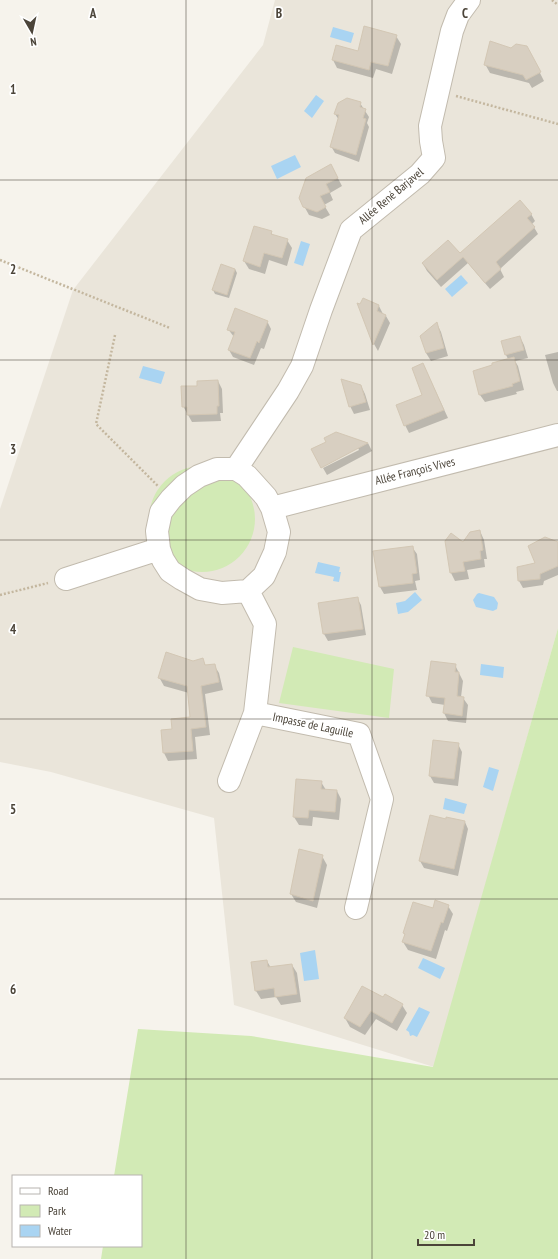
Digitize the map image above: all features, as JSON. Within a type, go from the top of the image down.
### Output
[{"type":"street","name":"Allée René Barjavel","points":[[236,469],[288,391],[302,366],[351,230],[420,174],[434,158],[430,126],[452,30],[458,15],[469,0]]},
{"type":"street","name":"Allée François Vives","points":[[272,508],[558,434]]},
{"type":"street","points":[[217,469],[236,469],[247,476],[266,497],[272,508],[279,532],[275,552],[264,576],[248,591],[222,593],[200,589],[182,580],[170,571],[158,549],[157,531],[162,512],[171,499],[184,486],[199,476],[217,469]]},
{"type":"street","points":[[66,579],[158,549]]},
{"type":"street","points":[[229,781],[256,713],[265,624],[248,591]]},
{"type":"street","name":"Impasse de Laguille","points":[[256,713],[359,734],[382,798],[356,908]]},
{"type":"path","points":[[552,0],[558,5]]},
{"type":"path","points":[[439,91],[558,124]]},
{"type":"path","points":[[0,260],[170,328]]},
{"type":"path","points":[[115,335],[96,424],[171,499]]},
{"type":"path","points":[[0,594],[66,579]]},
{"type":"shaded area","points":[[275,0],[558,0],[558,628],[434,1067],[234,1005],[214,818],[51,772],[0,762],[0,509],[73,290],[263,45]]},
{"type":"green space","points":[[202,466],[222,470],[240,481],[251,499],[255,519],[251,539],[240,557],[222,568],[202,572],[182,568],[164,557],[153,539],[149,519],[153,499],[164,481],[182,470]]},
{"type":"green space","points":[[558,628],[558,1259],[101,1259],[103,1247],[142,1247],[142,1175],[114,1175],[138,1029],[251,1036],[433,1067]]},
{"type":"green space","points":[[293,647],[394,669],[389,718],[279,703]]},
{"type":"water","points":[[333,27],[354,33],[351,43],[330,37]]},
{"type":"water","points":[[316,95],[324,101],[312,118],[304,111]]},
{"type":"water","points":[[295,155],[301,167],[277,179],[271,166]]},
{"type":"water","points":[[301,241],[310,244],[303,266],[294,263]]},
{"type":"water","points":[[461,275],[468,283],[452,297],[445,289]]},
{"type":"water","points":[[143,366],[165,372],[161,384],[139,378]]},
{"type":"water","points":[[318,562],[340,567],[339,572],[341,572],[339,582],[333,581],[334,577],[315,573]]},
{"type":"water","points":[[415,592],[422,600],[408,612],[398,614],[396,603],[405,601]]},
{"type":"water","points":[[479,593],[494,597],[498,603],[497,609],[493,611],[476,607],[473,600]]},
{"type":"water","points":[[481,664],[504,667],[503,678],[480,675]]},
{"type":"water","points":[[489,767],[499,770],[493,791],[483,787]]},
{"type":"water","points":[[445,798],[467,804],[464,814],[443,809]]},
{"type":"water","points":[[315,950],[319,979],[304,981],[300,953]]},
{"type":"water","points":[[423,958],[445,968],[440,979],[418,968]]},
{"type":"water","points":[[419,1007],[430,1012],[417,1037],[413,1035],[410,1036],[409,1032],[406,1030]]},
{"type":"building","points":[[364,26],[397,35],[388,66],[371,62],[369,70],[332,60],[336,45],[358,51]]},
{"type":"building","points":[[490,41],[511,48],[516,44],[527,46],[541,72],[526,80],[523,75],[484,65]]},
{"type":"building","points":[[347,98],[361,102],[360,107],[366,109],[363,118],[366,119],[356,155],[330,147],[339,115],[334,114],[338,103]]},
{"type":"building","points":[[331,164],[338,178],[326,184],[330,192],[320,196],[326,207],[317,212],[303,207],[299,198],[306,178]]},
{"type":"building","points":[[520,200],[532,214],[527,218],[535,227],[496,262],[501,269],[485,283],[463,257],[437,280],[422,263],[448,240],[460,253]]},
{"type":"building","points":[[254,226],[272,231],[271,234],[288,239],[282,258],[264,253],[260,267],[243,261]]},
{"type":"building","points":[[221,264],[235,269],[227,295],[212,290]]},
{"type":"building","points":[[363,298],[379,305],[377,311],[386,315],[373,345],[357,303],[360,304]]},
{"type":"building","points":[[235,308],[268,321],[259,343],[257,341],[250,358],[228,350],[235,332],[227,330]]},
{"type":"building","points":[[437,322],[444,348],[426,353],[420,336]]},
{"type":"building","points":[[520,336],[524,350],[505,355],[501,341]]},
{"type":"building","points":[[514,357],[520,381],[512,384],[513,386],[479,395],[473,371],[492,365],[492,363]]},
{"type":"building","points":[[423,363],[444,410],[404,426],[396,405],[422,395],[412,368]]},
{"type":"building","points":[[341,379],[361,385],[366,402],[349,407]]},
{"type":"building","points":[[218,380],[219,406],[217,406],[217,414],[187,415],[187,407],[182,407],[181,386],[197,386],[197,381]]},
{"type":"building","points":[[336,432],[368,443],[321,468],[311,449],[326,442],[324,438]]},
{"type":"building","points":[[480,530],[483,550],[480,551],[481,559],[463,562],[465,571],[450,573],[445,541],[451,533],[463,542],[470,532]]},
{"type":"building","points":[[545,537],[558,542],[558,566],[540,574],[540,579],[518,581],[517,567],[535,563],[528,546]]},
{"type":"building","points":[[413,546],[417,573],[412,574],[413,583],[379,587],[373,551]]},
{"type":"building","points":[[358,597],[363,629],[323,634],[318,603]]},
{"type":"building","points":[[166,652],[193,661],[203,658],[205,665],[215,664],[219,682],[201,686],[206,727],[191,729],[193,751],[163,753],[161,730],[172,729],[171,719],[190,717],[187,686],[158,678]]},
{"type":"building","points":[[431,661],[456,664],[455,672],[459,672],[457,696],[464,697],[462,716],[443,713],[445,698],[426,696]]},
{"type":"building","points":[[433,740],[459,743],[454,779],[429,776]]},
{"type":"building","points":[[296,779],[322,781],[321,789],[337,790],[335,812],[309,810],[308,818],[293,817]]},
{"type":"building","points":[[430,815],[446,819],[446,817],[465,821],[454,869],[419,861]]},
{"type":"building","points":[[299,849],[323,855],[313,901],[290,894]]},
{"type":"building","points":[[435,900],[449,905],[443,923],[441,922],[431,951],[402,942],[405,934],[403,933],[413,902],[433,908]]},
{"type":"building","points":[[267,960],[268,967],[292,964],[297,994],[275,997],[274,988],[255,991],[251,962]]},
{"type":"building","points":[[362,986],[383,997],[385,994],[403,1004],[392,1023],[371,1011],[360,1027],[344,1018]]}]
